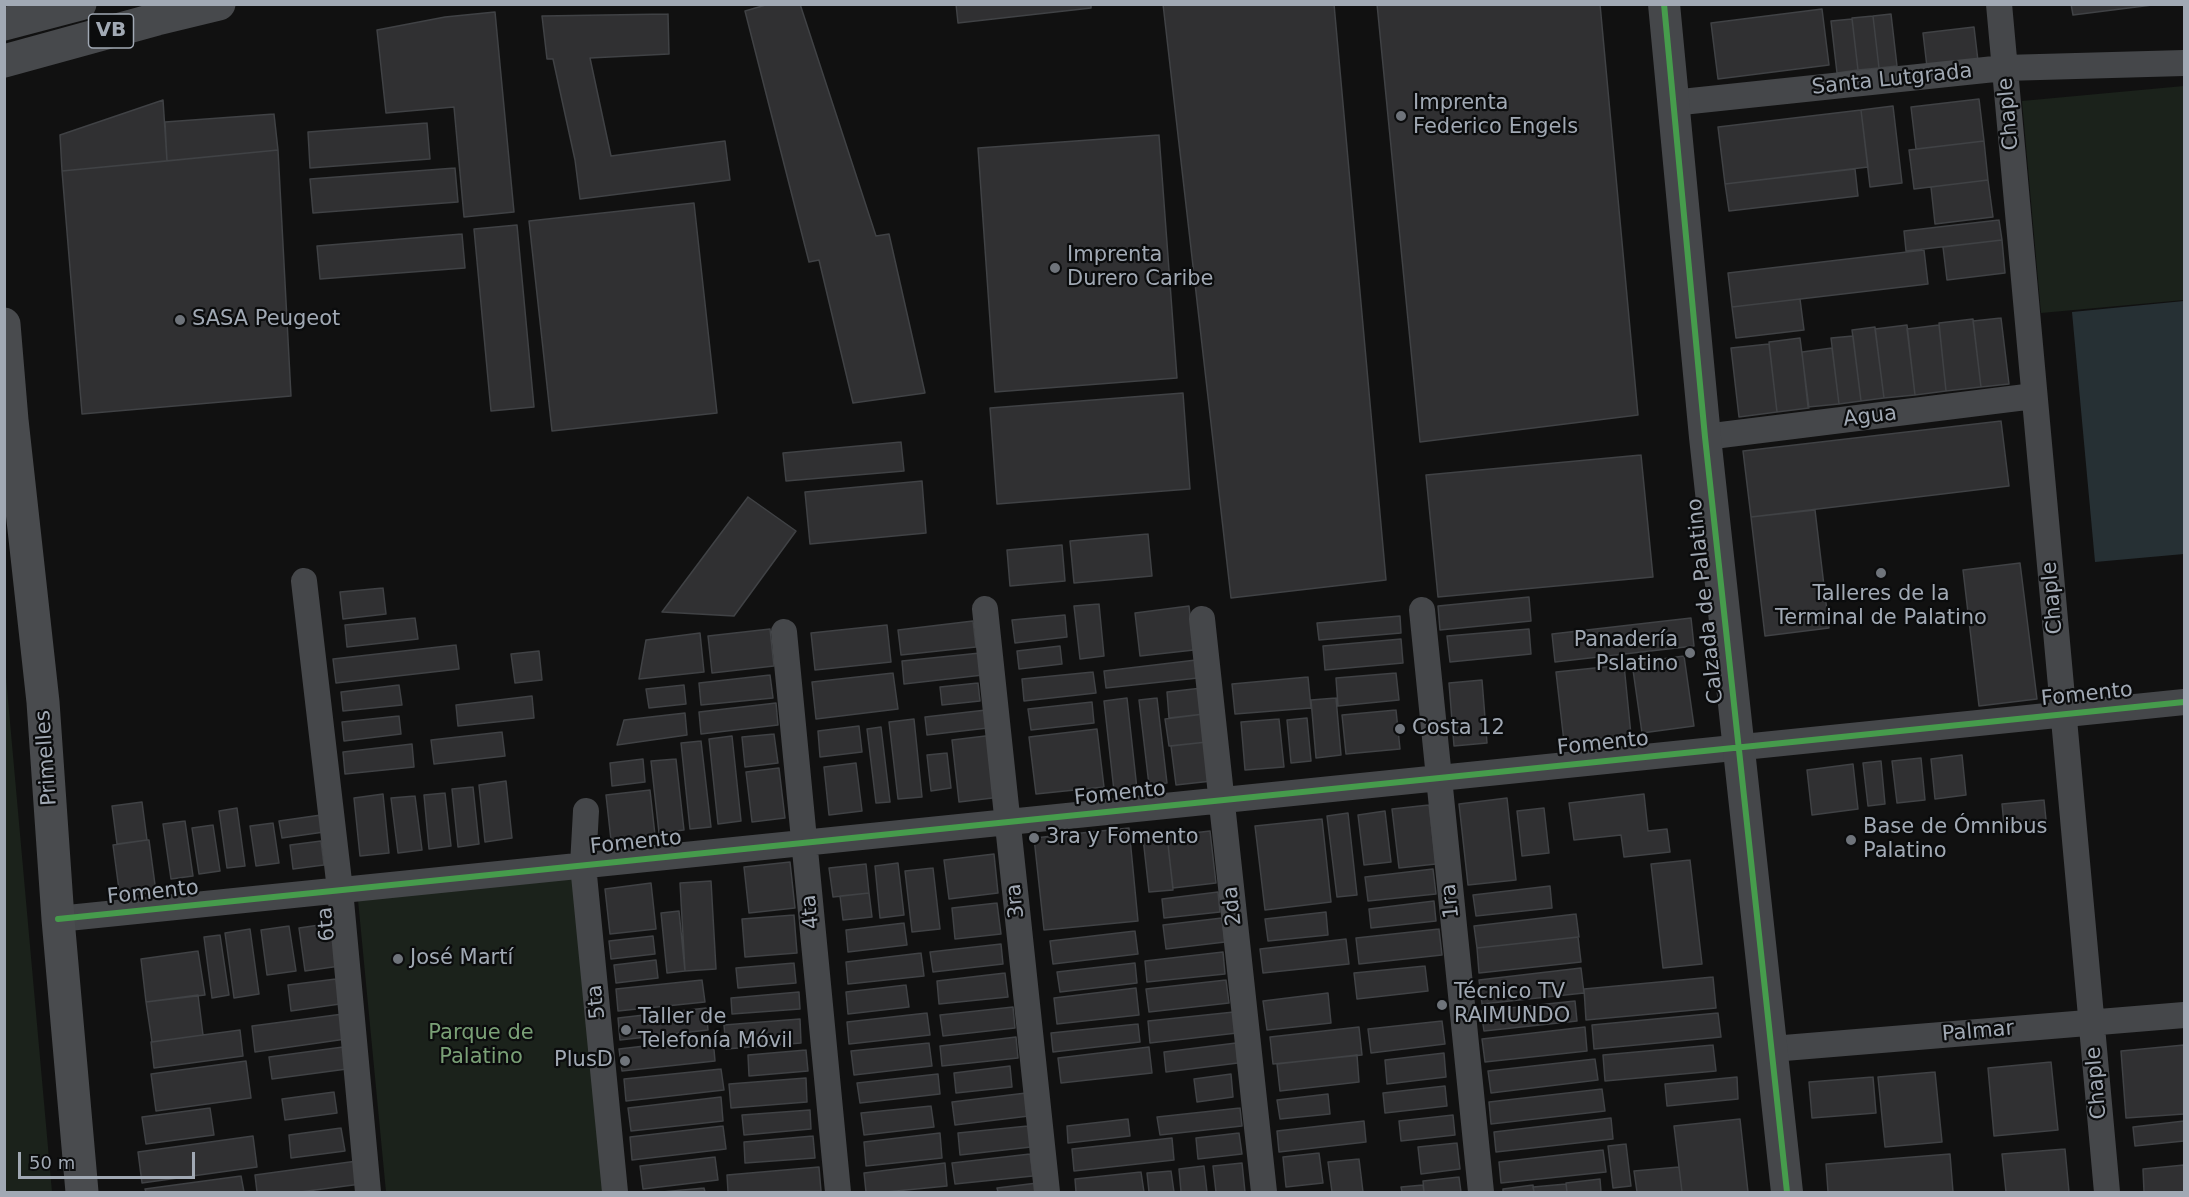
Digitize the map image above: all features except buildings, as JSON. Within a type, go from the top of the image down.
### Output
[{"type":"main road","name":"VB","points":[[4,24],[80,4]]},
{"type":"main road","name":"VB","points":[[4,61],[219,4]]},
{"type":"main road","name":"Primelles","points":[[4,324],[12,420],[43,702],[58,919],[82,1192]]},
{"type":"street","name":"Calzada de Palatino","points":[[1664,4],[1705,437],[1787,1192]]},
{"type":"street","name":"Chaple","points":[[1999,4],[2107,1192]]},
{"type":"street","name":"Santa Lutgrada","points":[[1672,103],[2004,68],[2184,63]]},
{"type":"street","name":"Agua","points":[[1705,437],[2034,396]]},
{"type":"street","name":"6ta","points":[[304,581],[340,890],[368,1192]]},
{"type":"street","name":"3ra","points":[[985,609],[1047,1192]]},
{"type":"street","name":"1ra","points":[[1422,610],[1481,1192]]},
{"type":"street","name":"2da","points":[[1202,619],[1264,1192]]},
{"type":"street","name":"4ta","points":[[784,632],[838,1192]]},
{"type":"street","name":"Fomento","points":[[58,919],[2184,702]]},
{"type":"street","name":"5ta","points":[[586,811],[583,865],[615,1192]]},
{"type":"street","name":"Palmar","points":[[1772,1049],[2184,1015]]},
{"type":"green space","points":[[2184,86],[2184,300],[2041,313],[2022,101]]},
{"type":"green space","points":[[5,666],[52,1192],[5,1192]]},
{"type":"green space","name":"Parque de Palatino","points":[[575,878],[605,1192],[386,1192],[358,900]]},
{"type":"shaded area","points":[[2184,301],[2184,554],[2095,562],[2072,312]]},
{"type":"cycle path","points":[[1664,4],[1705,437],[1787,1192]]},
{"type":"cycle path","points":[[58,919],[2184,702]]},
{"type":"place","name":"Imprenta Federico Engels","points":[[1401,116]]},
{"type":"place","name":"Imprenta Durero Caribe","points":[[1055,268]]},
{"type":"place","name":"SASA Peugeot","points":[[180,320]]},
{"type":"place","name":"Talleres de la Terminal de Palatino","points":[[1881,573]]},
{"type":"place","name":"Panadería Pslatino","points":[[1690,653]]},
{"type":"place","name":"Costa 12","points":[[1400,729]]},
{"type":"place","name":"3ra y Fomento","points":[[1034,838]]},
{"type":"place","name":"Base de Ómnibus Palatino","points":[[1851,840]]},
{"type":"place","name":"José Martí","points":[[398,959]]},
{"type":"place","name":"Técnico TV RAIMUNDO","points":[[1442,1005]]},
{"type":"place","name":"Taller de Telefonía Móvil","points":[[626,1030]]},
{"type":"place","name":"PlusD","points":[[625,1061]]}]
